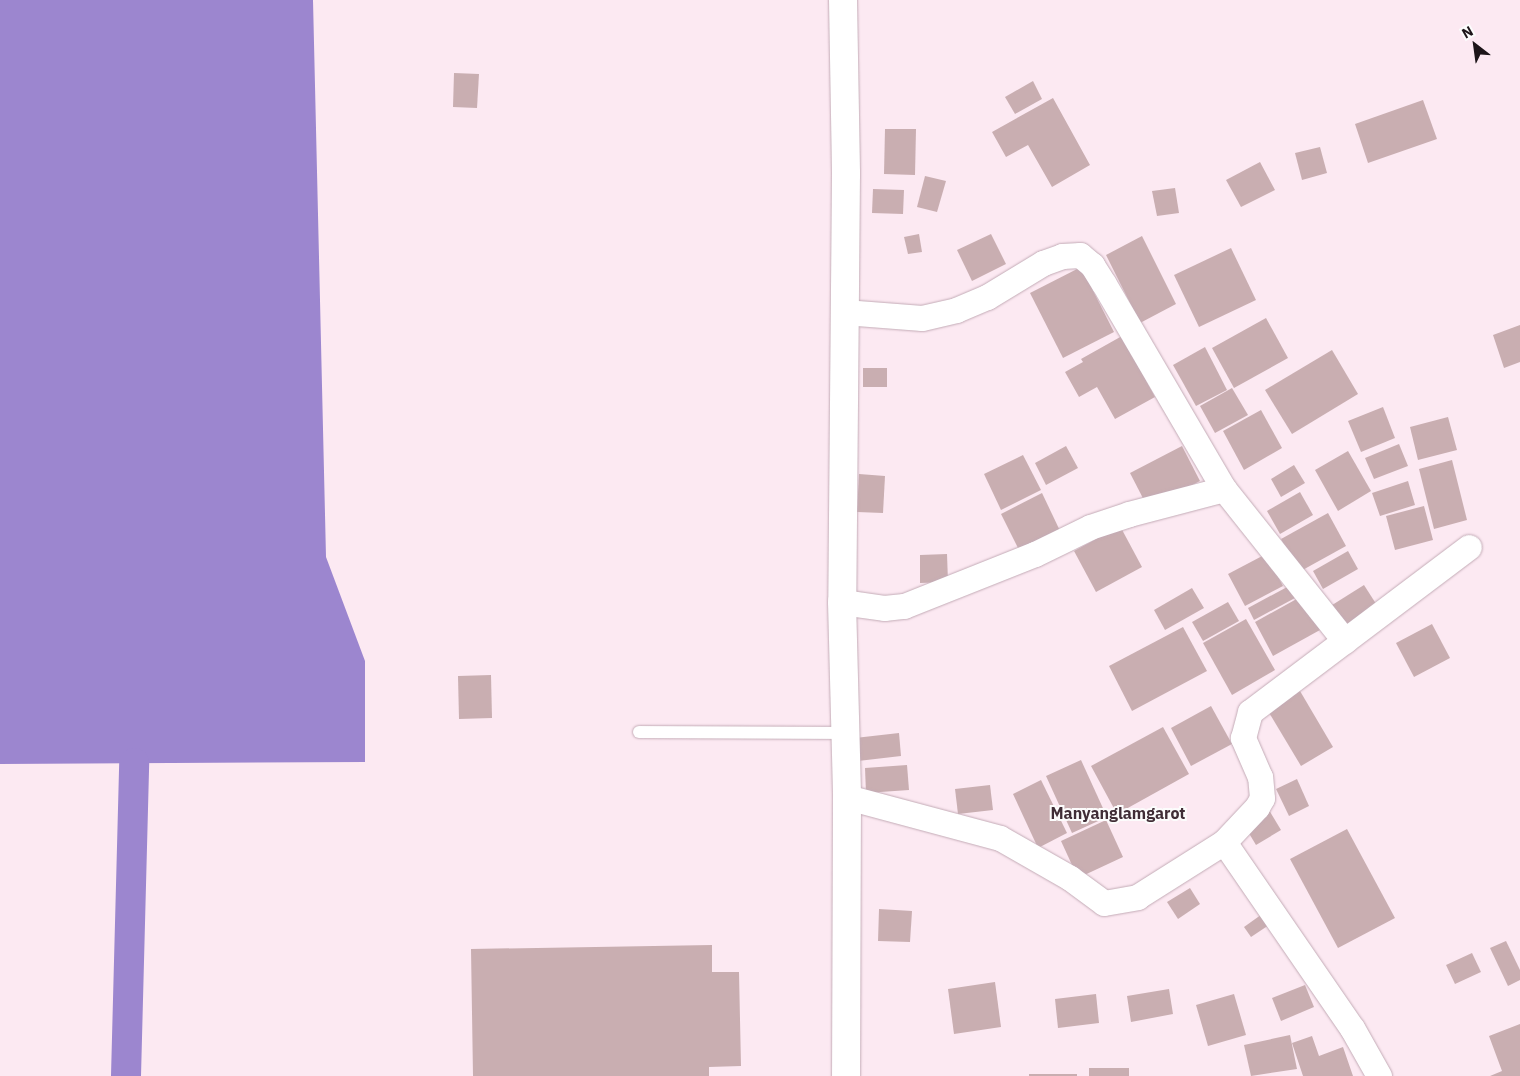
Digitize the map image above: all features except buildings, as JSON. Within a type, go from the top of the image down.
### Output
[{"type":"street","points":[[843,0],[844,312],[842,602],[847,797],[846,1076]]},
{"type":"street","points":[[844,312],[922,318],[956,310],[987,297],[1043,263],[1062,256],[1080,256],[1092,265],[1104,284],[1224,489],[1345,641]]},
{"type":"street","points":[[842,602],[884,608],[904,606],[999,569],[1090,527],[1129,514],[1224,489]]},
{"type":"street","points":[[847,797],[1000,838],[1070,878],[1104,903],[1137,898],[1224,842],[1257,808],[1262,798],[1260,777],[1243,738],[1250,712],[1468,547]]},
{"type":"street","points":[[1224,842],[1352,1028],[1379,1076]]},
{"type":"lane","points":[[639,732],[846,733]]},
{"type":"shaded area","points":[[0,0],[313,0],[326,557],[365,661],[365,762],[0,764]]},
{"type":"waterway","points":[[126,1076],[134,763]]},
{"type":"district","name":"Manyanglamgarot","points":[[1118,813]]}]
